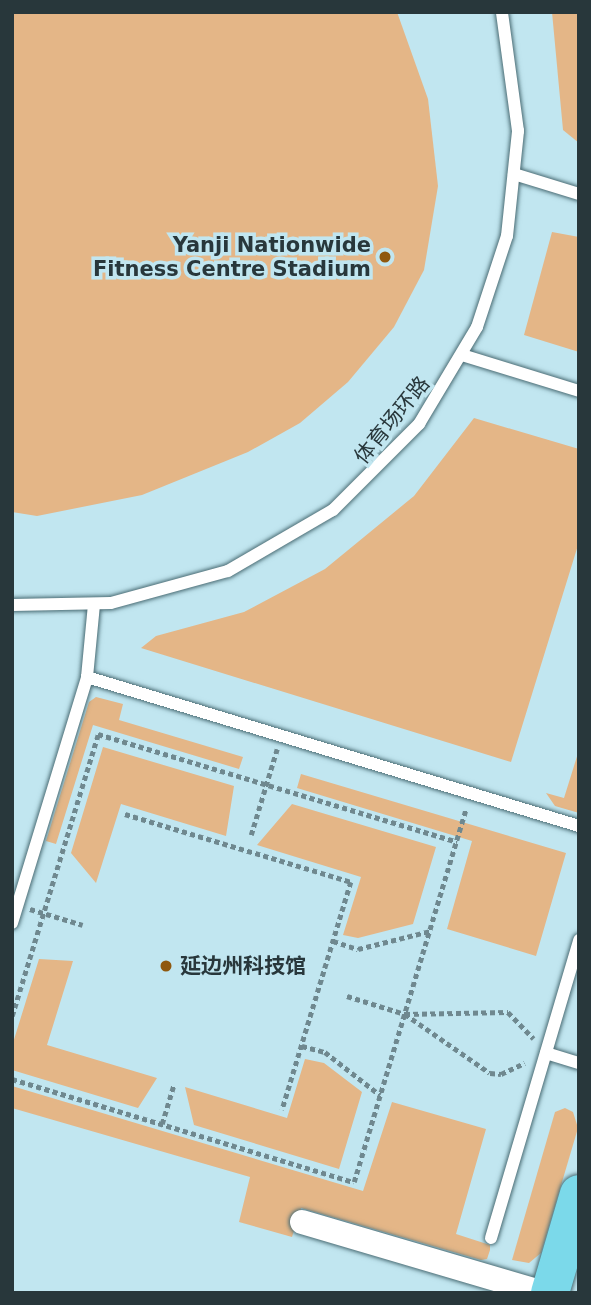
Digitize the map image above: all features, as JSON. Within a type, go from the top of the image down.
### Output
[{"type":"main road","points":[[550,1293],[579,1195]]},
{"type":"street","points":[[302,1223],[543,1293]]},
{"type":"lane","name":"体育场环路","points":[[12,606],[94,604],[190,585],[228,571],[300,533],[333,510],[393,455],[443,391],[462,355],[499,267],[514,174],[516,91],[502,12]]},
{"type":"lane","points":[[514,174],[579,194]]},
{"type":"lane","points":[[462,355],[579,391]]},
{"type":"lane","points":[[12,923],[87,677],[94,604]]},
{"type":"lane","points":[[87,677],[579,826]]},
{"type":"lane","points":[[491,1238],[579,940]]},
{"type":"lane","points":[[546,1053],[579,1063]]},
{"type":"path","points":[[12,1016],[98,734],[457,842]]},
{"type":"path","points":[[251,835],[281,736]]},
{"type":"path","points":[[12,1079],[354,1182],[470,793]]},
{"type":"path","points":[[125,814],[351,882],[282,1110]]},
{"type":"path","points":[[18,906],[83,925]]},
{"type":"path","points":[[334,941],[358,949],[430,931]]},
{"type":"path","points":[[347,996],[405,1014],[490,1073],[501,1074],[546,1053],[508,1012],[405,1014]]},
{"type":"path","points":[[302,1045],[325,1052],[380,1095]]},
{"type":"path","points":[[162,1124],[174,1084]]},
{"type":"shaded area","points":[[12,12],[397,12],[428,99],[438,186],[424,270],[394,327],[348,382],[300,423],[248,452],[142,495],[37,516],[12,512]]},
{"type":"shaded area","points":[[552,12],[579,12],[579,143],[563,130]]},
{"type":"shaded area","points":[[552,232],[579,237],[579,352],[524,335]]},
{"type":"shaded area","points":[[474,418],[579,449],[579,542],[511,762],[141,648],[156,636],[244,612],[325,569],[414,496]]},
{"type":"shaded area","points":[[96,697],[123,704],[119,720],[243,757],[239,769],[93,725],[56,844],[46,841],[89,702]]},
{"type":"shaded area","points":[[103,747],[234,786],[226,836],[121,804],[96,883],[71,853]]},
{"type":"shaded area","points":[[579,750],[579,813],[555,806],[546,793],[564,798]]},
{"type":"shaded area","points":[[301,774],[566,853],[536,956],[447,929],[472,841],[297,788]]},
{"type":"shaded area","points":[[292,804],[436,847],[413,924],[358,938],[343,935],[361,877],[257,845]]},
{"type":"shaded area","points":[[39,959],[73,961],[47,1045],[157,1078],[138,1108],[12,1070],[12,1046]]},
{"type":"shaded area","points":[[305,1059],[324,1063],[362,1092],[339,1169],[194,1125],[185,1087],[287,1118]]},
{"type":"shaded area","points":[[12,1086],[363,1191],[392,1102],[486,1129],[456,1234],[490,1245],[487,1259],[481,1260],[301,1208],[292,1237],[239,1222],[250,1177],[12,1108]]},
{"type":"shaded area","points":[[565,1108],[573,1112],[578,1128],[541,1253],[529,1263],[512,1260],[555,1112]]},
{"type":"place","name":"Yanji Nationwide Fitness Centre Stadium","points":[[385,257]]},
{"type":"place","name":"延边州科技馆","points":[[166,966]]}]
